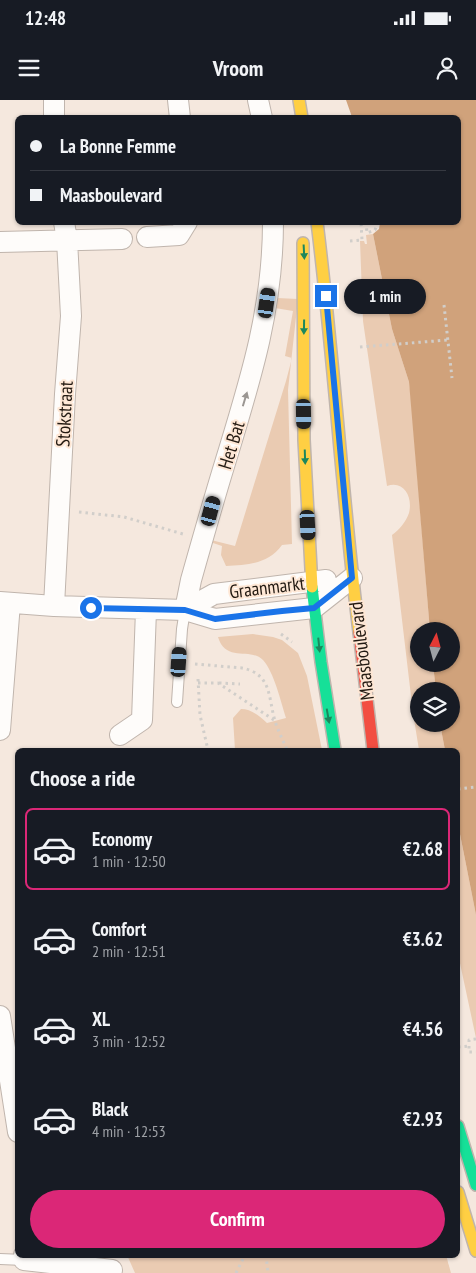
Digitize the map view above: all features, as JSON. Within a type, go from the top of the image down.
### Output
[{"type":"main road","points":[[299,100],[302,115]]},
{"type":"main road","name":"Maasboulevard","points":[[317,225],[326,296],[352,578],[373,748]]},
{"type":"main road","points":[[303,235],[305,280],[303,395],[312,581],[323,682],[335,748]]},
{"type":"main road","points":[[460,1133],[476,1185]]},
{"type":"main road","points":[[460,1199],[476,1251]]},
{"type":"street","points":[[54,100],[54,115]]},
{"type":"street","points":[[178,100],[180,115]]},
{"type":"street","points":[[258,100],[261,115]]},
{"type":"street","points":[[147,237],[179,235],[185,225]]},
{"type":"street","name":"Het Bat","points":[[185,610],[191,580],[252,375],[263,329],[271,280],[273,225]]},
{"type":"street","points":[[0,242],[66,231],[122,239]]},
{"type":"street","name":"Stokstraat","points":[[54,606],[71,316],[66,231]]},
{"type":"street","points":[[271,280],[305,280]]},
{"type":"street","name":"Graanmarkt","points":[[185,610],[214,594],[312,581],[352,578]]},
{"type":"street","name":"Graanmarkt","points":[[5,603],[146,610],[185,610],[215,619],[314,608],[352,578]]},
{"type":"street","points":[[0,730],[5,603]]},
{"type":"street","points":[[120,735],[142,720],[146,610]]},
{"type":"street","points":[[0,1016],[15,1113]]},
{"type":"street","points":[[24,1258],[111,1271]]},
{"type":"lane","points":[[177,702],[185,610]]},
{"type":"lane","points":[[0,1258],[24,1258]]},
{"type":"path","points":[[350,241],[362,240],[361,225]]},
{"type":"path","points":[[366,225],[367,233],[374,230],[376,225]]},
{"type":"path","points":[[444,305],[452,378]]},
{"type":"path","points":[[360,347],[448,340]]},
{"type":"path","points":[[82,512],[124,517],[203,539]]},
{"type":"path","points":[[276,633],[287,637],[295,644]]},
{"type":"path","points":[[197,656],[197,670]]},
{"type":"path","points":[[197,664],[242,668],[256,672],[264,680],[275,720],[286,748]]},
{"type":"path","points":[[198,676],[200,715],[208,748]]},
{"type":"path","points":[[198,683],[240,684]]},
{"type":"path","points":[[218,683],[275,720]]},
{"type":"path","points":[[460,789],[476,788]]},
{"type":"path","points":[[476,1039],[469,1040],[470,1052],[476,1052]]},
{"type":"path","points":[[460,1046],[469,1046]]},
{"type":"path","points":[[236,1273],[244,1258]]},
{"type":"path","points":[[266,1258],[268,1273]]},
{"type":"shaded area","points":[[346,100],[476,100],[476,915],[460,834],[460,748],[445,748],[442,732],[460,732],[460,682],[435,682],[434,672],[460,672],[460,622],[429,622],[409,382],[392,329],[373,234],[379,229],[380,225],[461,225],[461,115],[351,115]]},
{"type":"shaded area","points":[[373,234],[392,329],[409,382],[411,398],[429,622],[410,622],[410,672],[434,672],[435,682],[410,682],[410,688],[392,535],[406,520],[410,501],[406,491],[398,485],[387,486],[363,321],[360,241],[364,241],[367,244],[366,235]]},
{"type":"shaded area","points":[[277,298],[298,299],[292,358],[285,356],[293,311],[275,308]]},
{"type":"shaded area","points":[[291,361],[288,390],[292,544],[282,545],[264,560],[242,565],[226,566],[221,555],[222,546],[210,542],[211,540],[235,546]]},
{"type":"shaded area","points":[[253,634],[273,637],[282,640],[298,653],[307,676],[322,748],[235,748],[233,718],[241,709],[255,713],[267,723],[286,718],[274,679],[263,660],[258,656],[227,650],[218,637]]},
{"type":"shaded area","points":[[416,732],[442,732],[445,748],[419,748]]},
{"type":"shaded area","points":[[460,834],[476,915],[476,1038],[460,963]]},
{"type":"shaded area","points":[[128,1258],[447,1258],[451,1273],[135,1273]]},
{"type":"pier","points":[[476,1242],[476,1273],[452,1273],[448,1262],[454,1258],[460,1258],[460,1253]]},
{"type":"traffic: fast","points":[[312,587],[321,662],[335,748]]},
{"type":"traffic: fast","points":[[460,1133],[476,1185]]},
{"type":"traffic: slow","points":[[299,100],[302,115]]},
{"type":"traffic: slow","points":[[317,225],[359,632]]},
{"type":"traffic: slow","points":[[303,243],[304,440],[312,587]]},
{"type":"traffic: slow","points":[[460,1199],[476,1251]]},
{"type":"traffic: jam","points":[[359,632],[373,748]]},
{"type":"route","points":[[91,608],[185,610],[215,619],[314,608],[352,578],[326,296]]}]
